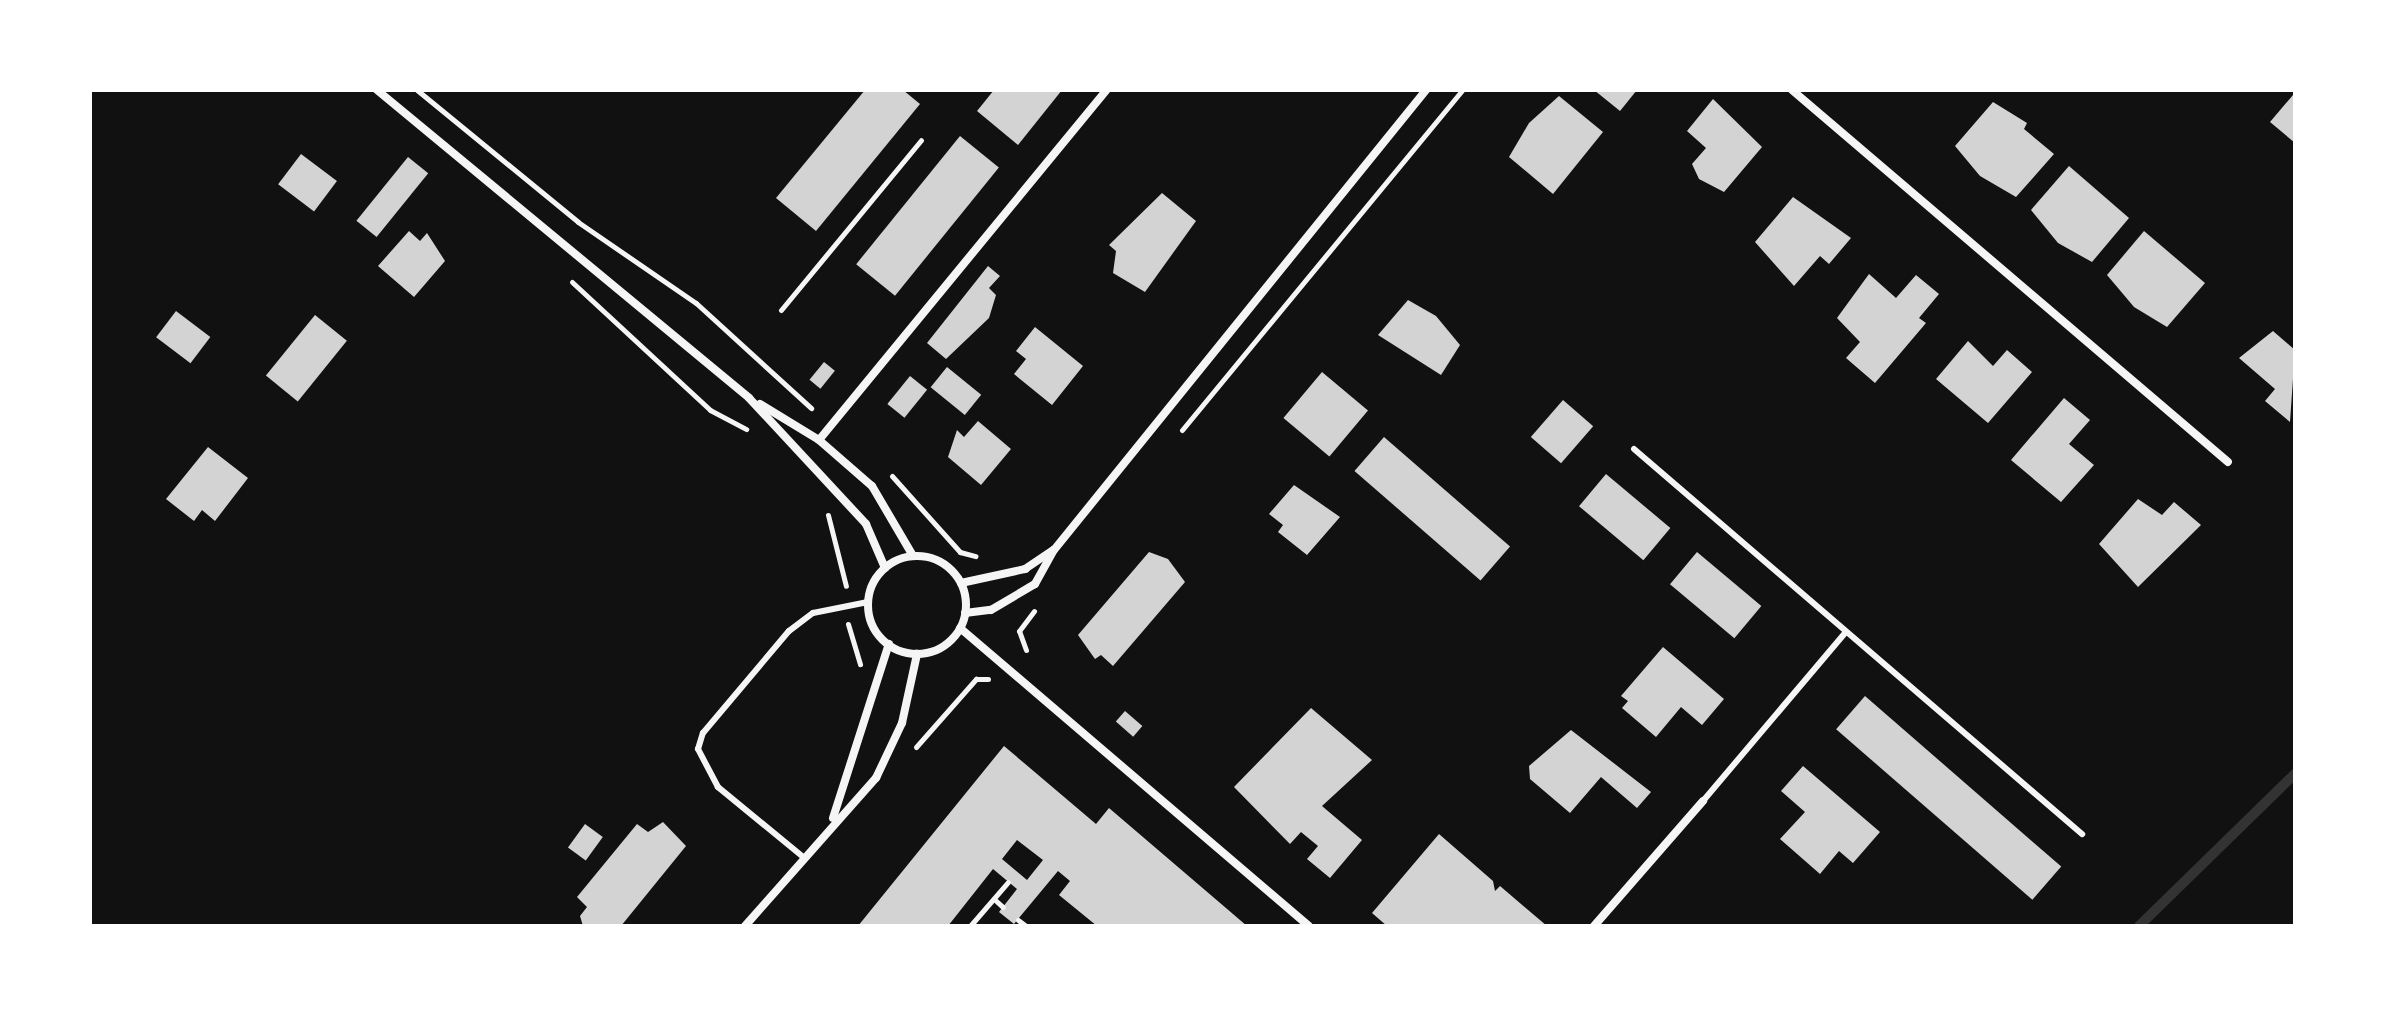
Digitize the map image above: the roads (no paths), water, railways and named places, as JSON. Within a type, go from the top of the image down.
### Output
[{"type":"street","points":[[377,90],[749,398],[866,524],[885,568]]},
{"type":"street","points":[[819,440],[1107,90]]},
{"type":"street","points":[[965,613],[1013,601],[1035,584],[1054,550],[1426,90]]},
{"type":"street","points":[[1792,90],[2228,462]]},
{"type":"street","points":[[749,398],[819,440],[872,486],[913,556]]},
{"type":"street","points":[[961,583],[1025,569],[1054,550]]},
{"type":"street","points":[[913,556],[938,561],[961,583],[965,613],[960,628],[937,650],[917,654],[889,644],[872,625],[868,602],[885,568],[913,556]]},
{"type":"street","points":[[960,628],[1309,926]]},
{"type":"street","points":[[833,818],[889,644]]},
{"type":"street","points":[[745,926],[833,818],[876,778],[902,723],[917,654]]},
{"type":"street","points":[[1594,926],[1703,801]]},
{"type":"lane","points":[[1634,449],[2082,834]]},
{"type":"lane","points":[[802,856],[718,787],[698,749],[703,733],[789,631],[813,613],[868,602]]},
{"type":"lane","points":[[1703,801],[1846,632]]},
{"type":"waterway","points":[[2139,926],[2295,774]]}]
